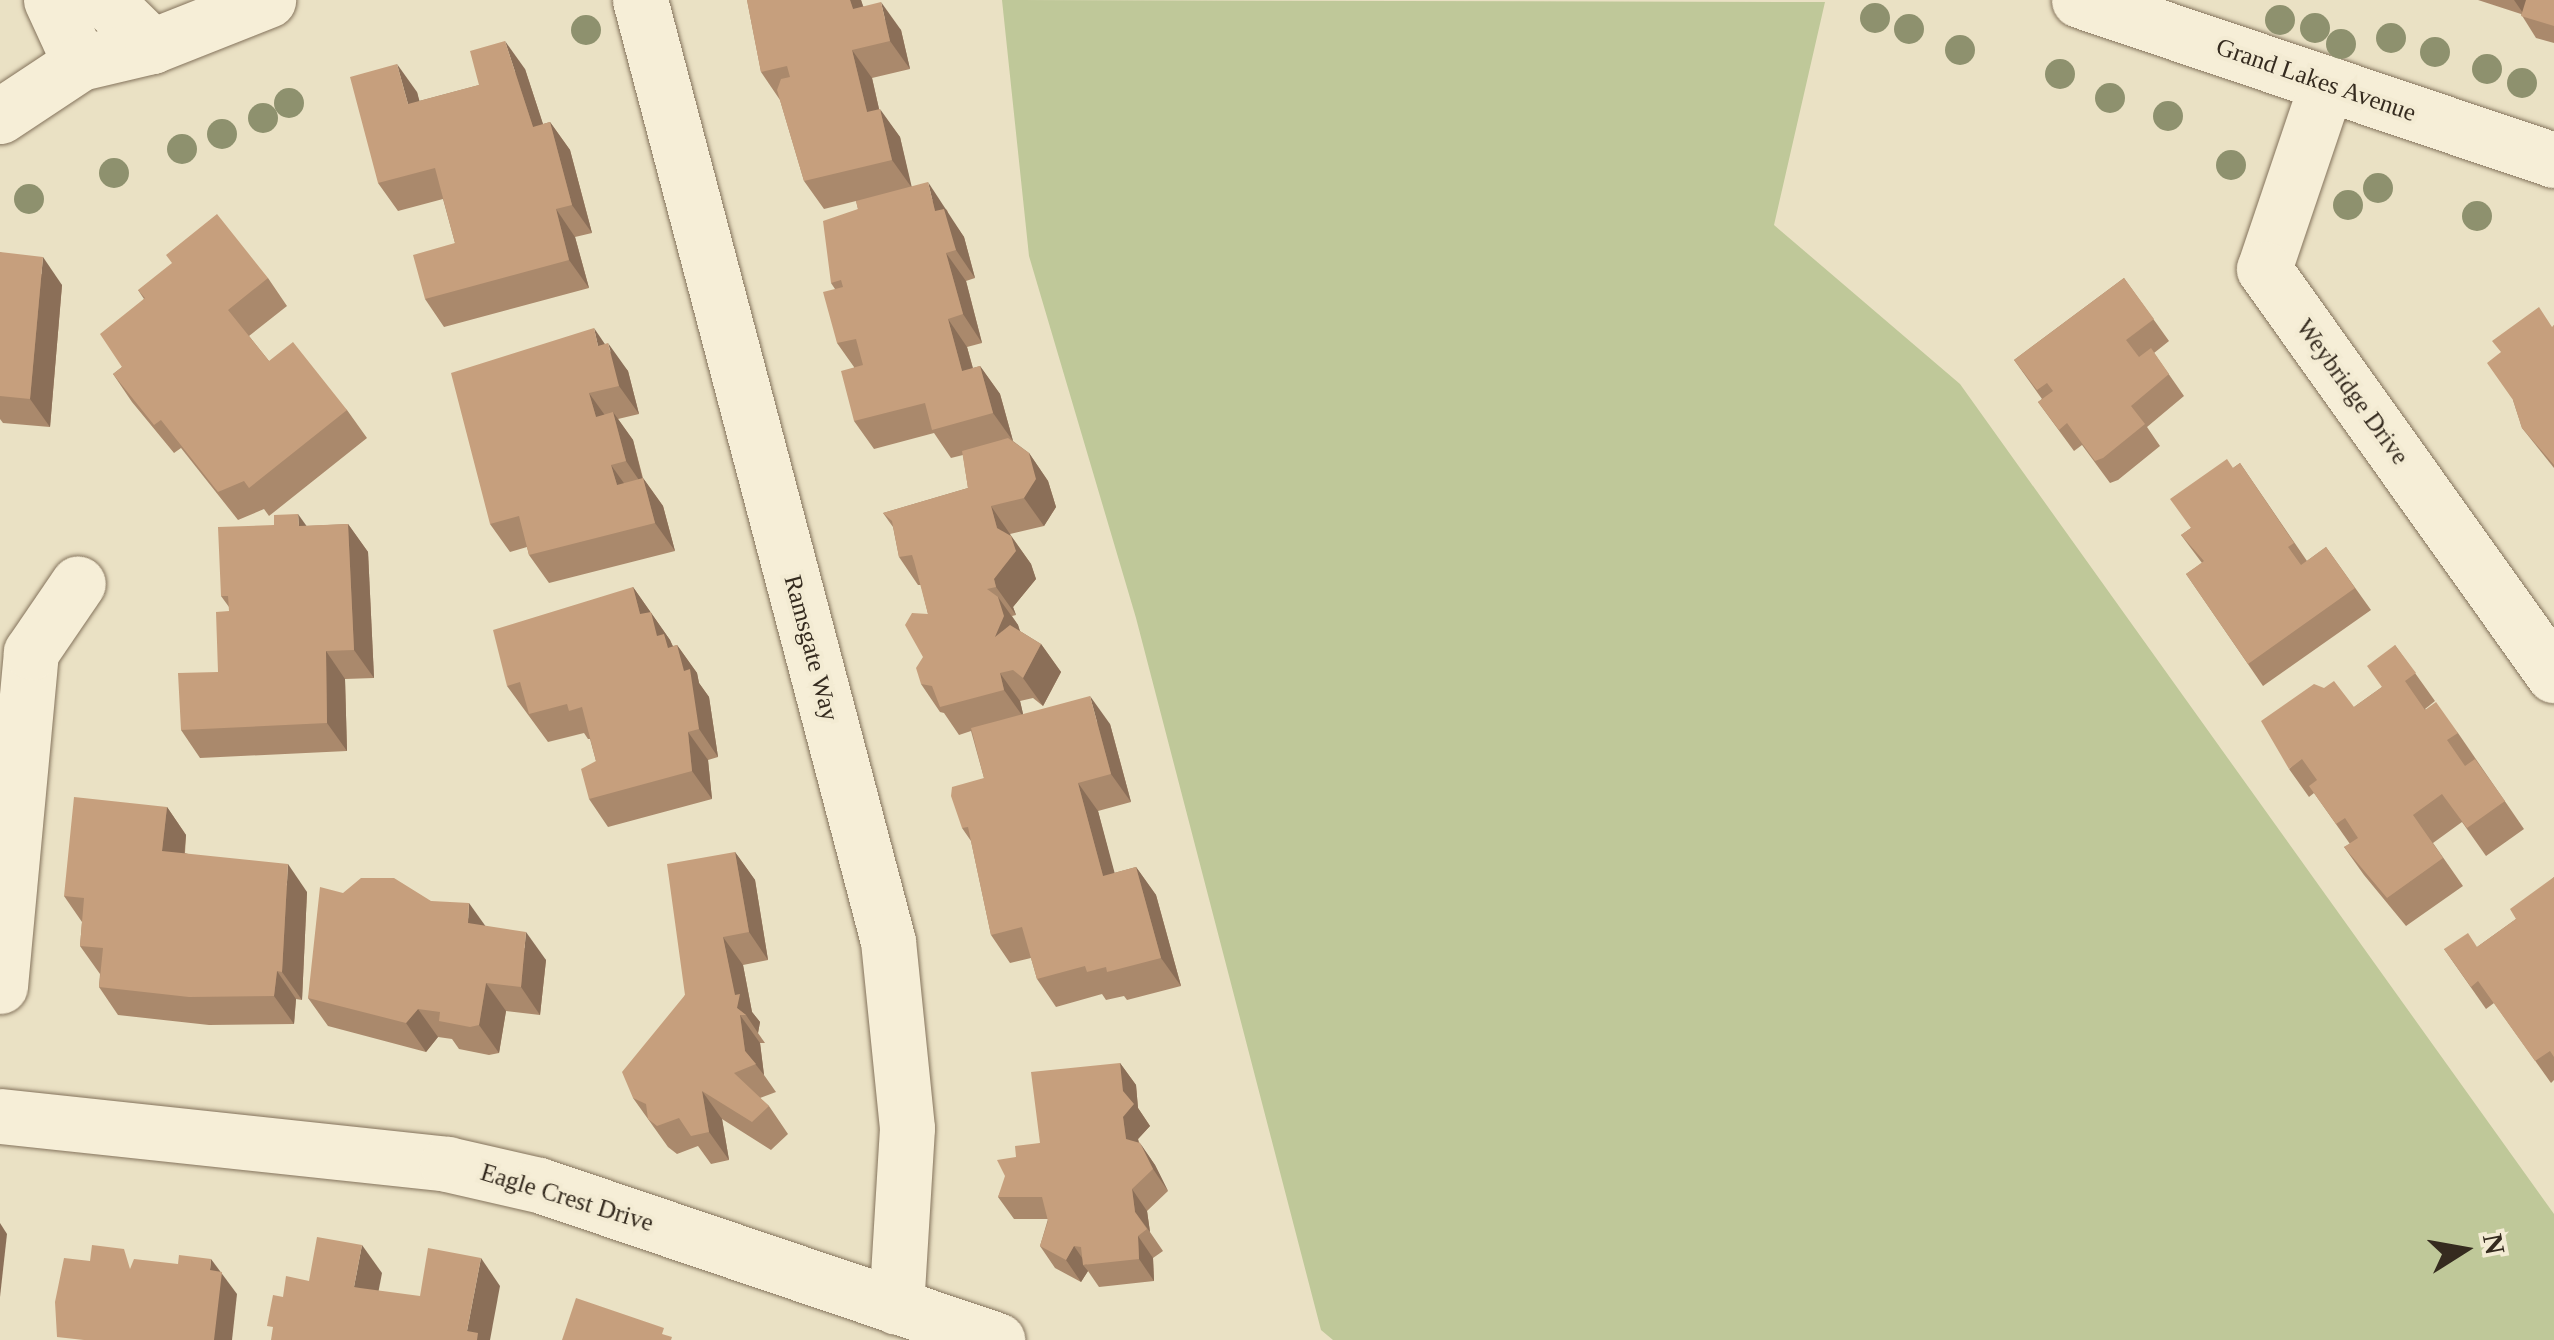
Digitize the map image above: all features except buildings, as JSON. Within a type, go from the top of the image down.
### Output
[{"type":"street","points":[[52,0],[80,62]]},
{"type":"street","points":[[105,0],[152,46]]},
{"type":"street","points":[[0,116],[80,62],[152,46],[268,0]]},
{"type":"street","name":"Ramsgate Way","points":[[640,0],[888,942],[907,1128],[896,1307]]},
{"type":"street","name":"Grand Lakes Avenue","points":[[2079,0],[2554,160]]},
{"type":"street","name":"Weybridge Drive","points":[[2327,83],[2264,270],[2554,675]]},
{"type":"street","points":[[0,986],[31,652],[78,583]]},
{"type":"street","name":"Eagle Crest Drive","points":[[0,1116],[448,1164],[539,1185],[998,1340]]},
{"type":"green space","points":[[1002,0],[1825,2],[1774,225],[1960,384],[2554,1214],[2554,1340],[1333,1340],[1321,1330],[1136,618],[1029,256]]}]
